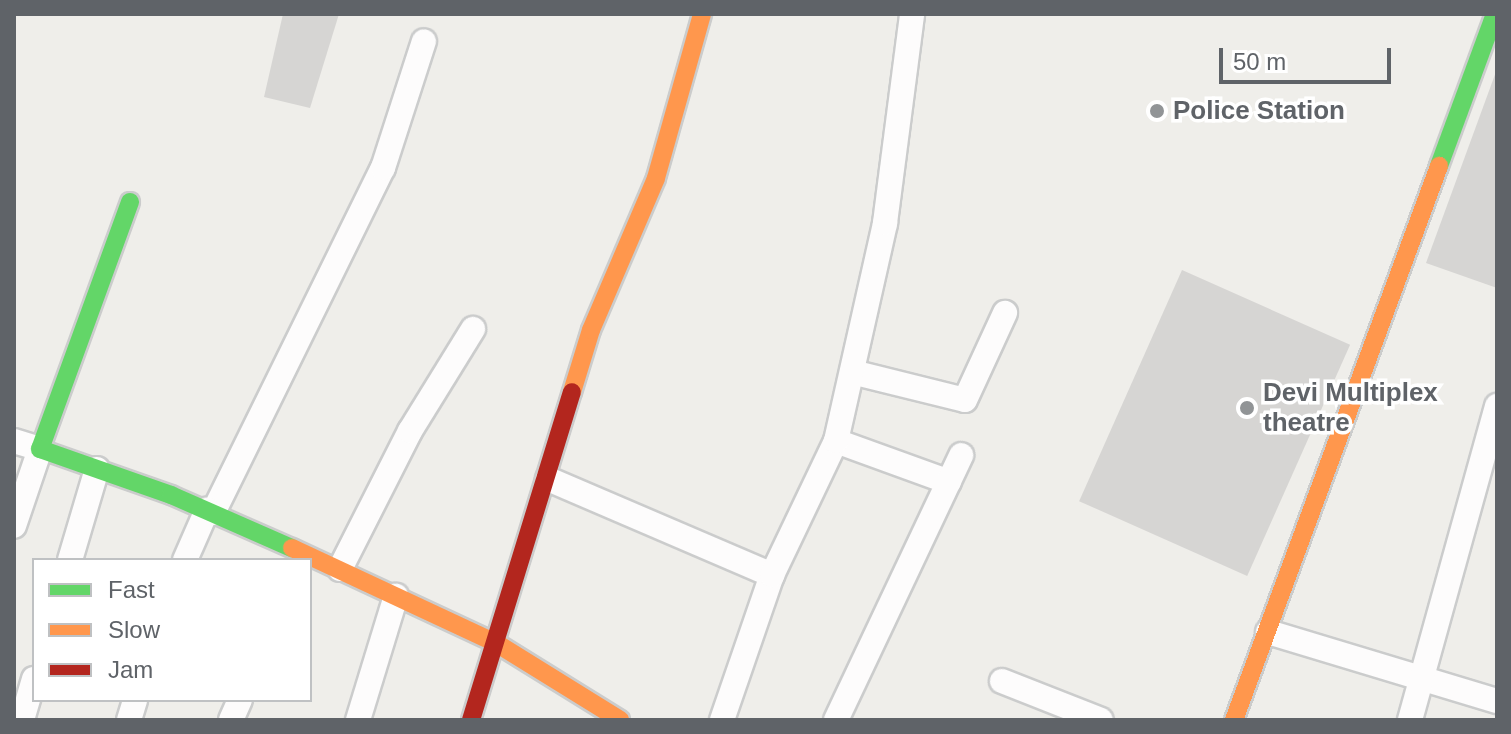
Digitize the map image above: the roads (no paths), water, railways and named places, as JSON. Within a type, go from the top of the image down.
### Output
[{"type":"street","points":[[471,720],[548,479],[591,330],[656,178],[702,14]]},
{"type":"street","points":[[722,720],[772,575],[836,441],[885,223],[912,14]]},
{"type":"street","points":[[1234,720],[1495,14]]},
{"type":"street","points":[[186,558],[383,168],[424,41]]},
{"type":"street","points":[[14,526],[130,202]]},
{"type":"street","points":[[852,372],[965,400],[1005,313]]},
{"type":"street","points":[[340,569],[410,431],[473,329]]},
{"type":"street","points":[[1410,720],[1497,406]]},
{"type":"street","points":[[14,441],[210,512],[304,557]]},
{"type":"street","points":[[836,441],[949,482]]},
{"type":"street","points":[[836,720],[961,455]]},
{"type":"street","points":[[71,558],[97,469]]},
{"type":"street","points":[[548,479],[772,575]]},
{"type":"street","points":[[312,560],[340,569],[496,643],[588,711],[620,720]]},
{"type":"street","points":[[358,720],[396,596]]},
{"type":"street","points":[[1268,632],[1497,701]]},
{"type":"street","points":[[1002,681],[1101,720]]},
{"type":"street","points":[[22,720],[32,686]]},
{"type":"place","name":"Police Station","points":[[1157,111]]},
{"type":"place","name":"Devi Multiplex theatre","points":[[1247,408]]}]
